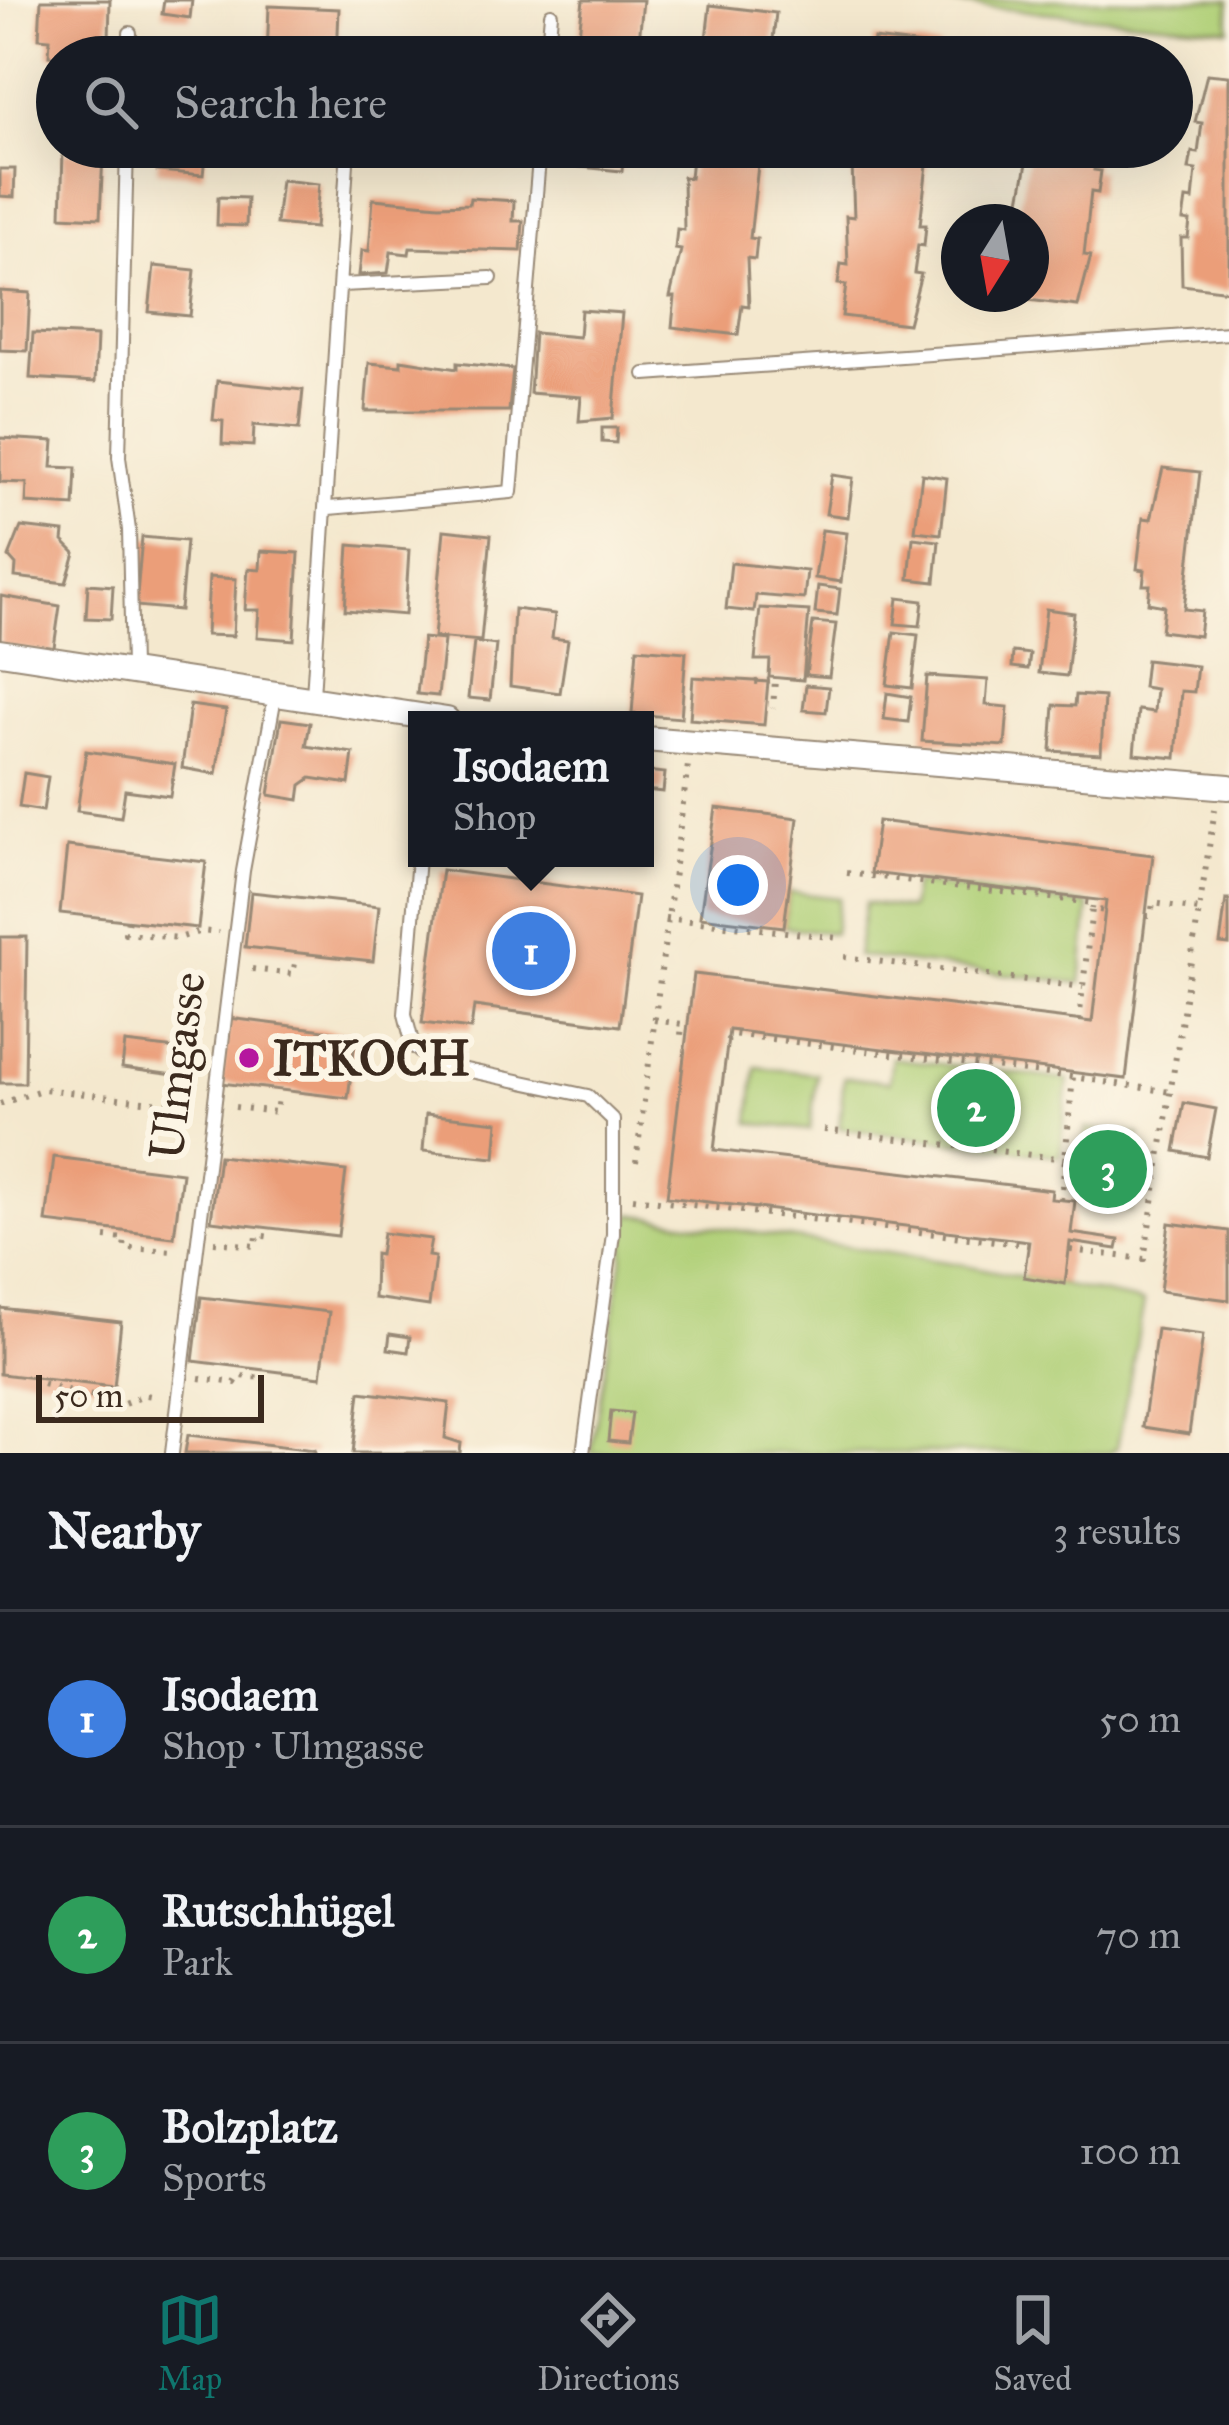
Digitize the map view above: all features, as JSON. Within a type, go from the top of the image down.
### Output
[{"type":"street","points":[[0,652],[132,668],[408,714]]},
{"type":"street","points":[[654,740],[1222,797]]},
{"type":"lane","points":[[549,36],[551,14]]},
{"type":"lane","points":[[126,168],[118,457],[129,530],[132,668]]},
{"type":"lane","points":[[313,696],[329,508],[347,168]]},
{"type":"lane","points":[[329,508],[511,492],[538,168]]},
{"type":"lane","points":[[341,285],[491,278]]},
{"type":"lane","points":[[645,374],[1229,333]]},
{"type":"lane","name":"Ulmgasse","points":[[172,1453],[235,934],[276,690]]},
{"type":"lane","points":[[417,867],[405,1014],[413,1046],[433,1063],[588,1096],[613,1120],[613,1234],[583,1453]]},
{"type":"path","points":[[755,682],[775,680],[773,708]]},
{"type":"path","points":[[689,761],[632,1197],[1028,1245]]},
{"type":"path","points":[[1070,1250],[1144,1259],[1198,910],[1222,797]]},
{"type":"path","points":[[847,873],[1093,903],[1079,1021]]},
{"type":"path","points":[[1146,916],[1151,916],[1153,903],[1198,910]]},
{"type":"path","points":[[1092,909],[1105,911]]},
{"type":"path","points":[[665,918],[838,938]]},
{"type":"path","points":[[128,920],[125,933],[179,938],[201,931],[235,934]]},
{"type":"path","points":[[844,957],[1083,987]]},
{"type":"path","points":[[231,966],[293,974],[296,958]]},
{"type":"path","points":[[654,1020],[682,1024],[681,1036],[686,1036]]},
{"type":"path","points":[[727,1041],[732,1034],[1073,1075],[1171,1092]]},
{"type":"path","points":[[1060,1200],[1073,1075]]},
{"type":"path","points":[[0,1104],[44,1089],[177,1105],[178,1096],[276,1112],[278,1098]]},
{"type":"path","points":[[824,1130],[1065,1160]]},
{"type":"path","points":[[105,1237],[125,1239],[124,1248],[256,1246],[257,1235],[271,1237]]},
{"type":"path","points":[[183,1375],[235,1383],[239,1376],[266,1378]]},
{"type":"path","points":[[43,1384],[124,1404],[146,1395],[180,1401]]},
{"type":"green space","points":[[907,0],[1229,0],[1229,29]]},
{"type":"green space","points":[[914,883],[1089,905],[1081,983],[857,956],[865,903],[910,909]]},
{"type":"green space","points":[[789,892],[839,898],[834,933],[784,927]]},
{"type":"green space","points":[[892,1058],[1068,1080],[1060,1156],[839,1128],[844,1077],[889,1082]]},
{"type":"green space","points":[[756,1067],[817,1074],[810,1130],[750,1123]]},
{"type":"green space","points":[[1086,1128],[1140,1135],[1131,1211],[1077,1204]]},
{"type":"green space","points":[[630,1214],[960,1264],[1144,1302],[1117,1448],[1108,1453],[591,1453]]},
{"type":"building","points":[[41,0],[110,0],[109,36],[39,36]]},
{"type":"building","points":[[164,0],[192,0],[190,18],[162,14]]},
{"type":"building","points":[[583,0],[643,0],[639,36],[579,35]]},
{"type":"building","points":[[710,5],[776,13],[773,36],[706,36]]},
{"type":"building","points":[[269,6],[339,9],[338,36],[268,36]]},
{"type":"building","points":[[1207,74],[1229,76],[1229,291],[1182,285],[1181,238],[1188,238],[1190,221],[1183,220],[1186,199],[1193,200],[1196,170],[1189,169],[1193,168],[1193,152],[1198,153],[1202,123],[1195,122]]},
{"type":"building","points":[[62,168],[102,168],[100,218],[61,216]]},
{"type":"building","points":[[157,168],[204,168],[203,175]]},
{"type":"building","points":[[691,168],[758,168],[750,238],[757,239],[755,259],[747,258],[749,306],[742,305],[738,335],[672,327],[675,297],[670,297],[681,250],[675,249],[677,229],[684,230],[683,177],[690,178]]},
{"type":"building","points":[[852,168],[927,168],[920,225],[926,225],[924,246],[918,245],[914,273],[921,274],[908,324],[842,316],[846,285],[838,284],[841,264],[848,265],[846,216],[854,217]]},
{"type":"building","points":[[1026,168],[1101,171],[1098,193],[1091,192],[1084,255],[1091,256],[1078,306],[1049,303],[1049,204],[1019,204]]},
{"type":"building","points":[[0,169],[15,169],[14,197],[0,196]]},
{"type":"building","points":[[281,180],[319,184],[315,228],[276,224]]},
{"type":"building","points":[[218,197],[247,198],[246,226],[217,225]]},
{"type":"building","points":[[470,198],[514,201],[513,221],[523,221],[521,251],[410,248],[409,254],[391,252],[388,273],[359,275],[362,250],[369,251],[373,199],[439,205],[469,204]]},
{"type":"building","points":[[154,266],[195,270],[190,316],[149,312]]},
{"type":"building","points":[[0,291],[30,293],[27,351],[0,350]]},
{"type":"building","points":[[581,310],[622,313],[613,418],[579,421],[581,397],[530,393],[534,333],[579,337]]},
{"type":"building","points":[[33,333],[97,336],[95,382],[30,378]]},
{"type":"building","points":[[401,360],[457,369],[457,363],[513,369],[509,411],[365,411],[369,363],[401,366]]},
{"type":"building","points":[[217,381],[303,390],[299,429],[254,425],[253,446],[222,444],[223,421],[213,420]]},
{"type":"building","points":[[602,428],[617,428],[616,443],[602,442]]},
{"type":"building","points":[[0,438],[54,441],[52,467],[76,468],[74,506],[26,503],[27,483],[0,482]]},
{"type":"building","points":[[1163,468],[1200,472],[1184,609],[1202,611],[1199,636],[1161,631],[1164,606],[1148,603],[1150,585],[1143,585],[1145,570],[1137,569],[1143,518],[1151,519]]},
{"type":"building","points":[[922,474],[947,478],[941,534],[915,531]]},
{"type":"building","points":[[832,475],[853,478],[848,517],[826,514]]},
{"type":"building","points":[[21,527],[64,532],[63,541],[75,553],[66,583],[15,577],[16,565],[9,557]]},
{"type":"building","points":[[444,530],[491,535],[481,641],[434,637]]},
{"type":"building","points":[[822,530],[847,533],[841,582],[815,578]]},
{"type":"building","points":[[142,537],[186,541],[180,610],[136,606]]},
{"type":"building","points":[[913,538],[939,541],[935,582],[909,579]]},
{"type":"building","points":[[349,545],[409,550],[405,615],[345,610]]},
{"type":"building","points":[[261,551],[299,553],[294,640],[257,637],[259,610],[245,610],[248,569],[260,570]]},
{"type":"building","points":[[731,563],[807,571],[804,599],[756,595],[754,612],[726,609]]},
{"type":"building","points":[[209,577],[236,579],[233,636],[206,635]]},
{"type":"building","points":[[88,584],[113,586],[111,619],[86,618]]},
{"type":"building","points":[[818,586],[840,589],[837,615],[815,613]]},
{"type":"building","points":[[1,596],[60,606],[53,654],[0,646]]},
{"type":"building","points":[[898,598],[923,601],[920,626],[895,624]]},
{"type":"building","points":[[760,608],[809,611],[803,680],[769,677],[770,660],[755,660]]},
{"type":"building","points":[[514,609],[555,614],[552,638],[568,640],[560,693],[510,686]]},
{"type":"building","points":[[1046,609],[1074,613],[1067,676],[1039,673]]},
{"type":"building","points":[[813,622],[836,624],[829,677],[806,675]]},
{"type":"building","points":[[894,632],[918,635],[912,688],[887,685]]},
{"type":"building","points":[[423,638],[444,640],[438,696],[417,694]]},
{"type":"building","points":[[474,642],[496,645],[490,700],[468,698]]},
{"type":"building","points":[[637,648],[686,652],[681,718],[632,711]]},
{"type":"building","points":[[1013,652],[1030,654],[1028,669],[1012,667]]},
{"type":"building","points":[[1146,660],[1197,666],[1194,692],[1181,691],[1176,758],[1134,754],[1138,710],[1154,712],[1156,689],[1143,687]]},
{"type":"building","points":[[927,676],[988,680],[986,705],[1008,707],[1005,746],[922,741]]},
{"type":"building","points":[[693,677],[768,682],[764,725],[690,719]]},
{"type":"building","points":[[806,685],[829,687],[826,712],[803,710]]},
{"type":"building","points":[[887,693],[911,697],[908,722],[884,719]]},
{"type":"building","points":[[1076,695],[1104,697],[1101,754],[1051,751],[1054,705],[1075,706]]},
{"type":"building","points":[[190,705],[226,710],[216,774],[182,768]]},
{"type":"building","points":[[281,719],[310,723],[306,746],[353,753],[349,784],[311,778],[301,785],[299,800],[269,795]]},
{"type":"building","points":[[86,751],[175,764],[170,796],[125,790],[121,817],[77,811]]},
{"type":"building","points":[[654,772],[665,773],[663,792],[654,791]]},
{"type":"building","points":[[24,773],[48,777],[43,811],[19,807]]},
{"type":"building","points":[[716,808],[798,818],[784,927],[700,917]]},
{"type":"building","points":[[878,821],[1153,855],[1126,1079],[729,1030],[714,1150],[1052,1190],[1051,1199],[1075,1201],[1071,1233],[1119,1240],[1117,1249],[1070,1242],[1065,1284],[1024,1277],[1029,1241],[667,1197],[694,974],[1092,1022],[1106,901],[871,873]]},
{"type":"building","points":[[67,846],[206,862],[198,928],[60,913]]},
{"type":"building","points":[[442,870],[637,896],[620,1026],[474,1006],[471,1029],[422,1023]]},
{"type":"building","points":[[251,892],[379,906],[373,961],[245,947]]},
{"type":"building","points":[[1229,899],[1229,945],[1220,944]]},
{"type":"building","points":[[0,937],[27,937],[25,1083],[0,1083]]},
{"type":"building","points":[[229,1018],[356,1034],[348,1098],[221,1083]]},
{"type":"building","points":[[125,1043],[177,1049],[174,1075],[122,1068]]},
{"type":"building","points":[[1184,1103],[1216,1109],[1207,1157],[1175,1151]]},
{"type":"building","points":[[426,1114],[498,1122],[495,1158],[423,1151]]},
{"type":"building","points":[[219,1156],[346,1171],[338,1236],[211,1221]]},
{"type":"building","points":[[54,1157],[182,1173],[174,1237],[46,1222]]},
{"type":"building","points":[[1169,1223],[1229,1231],[1229,1300],[1160,1291]]},
{"type":"building","points":[[383,1233],[431,1239],[428,1256],[435,1257],[429,1306],[374,1298],[375,1254],[380,1255]]},
{"type":"building","points":[[201,1297],[329,1312],[321,1377],[193,1361]]},
{"type":"building","points":[[0,1308],[121,1322],[114,1387],[0,1374]]},
{"type":"building","points":[[1157,1329],[1203,1335],[1189,1434],[1143,1427]]},
{"type":"building","points":[[390,1334],[410,1337],[408,1352],[388,1349]]},
{"type":"building","points":[[360,1392],[449,1403],[445,1438],[461,1443],[460,1453],[353,1453]]},
{"type":"building","points":[[611,1411],[632,1413],[628,1443],[608,1441]]},
{"type":"building","points":[[188,1435],[315,1450],[315,1453],[185,1453]]},
{"type":"place","name":"Isodaem","points":[[531,951]]},
{"type":"place","name":"ITKOCH","points":[[249,1058]]},
{"type":"place","name":"Rutschhügel","points":[[976,1108]]},
{"type":"place","name":"Bolzplatz","points":[[1108,1169]]}]
